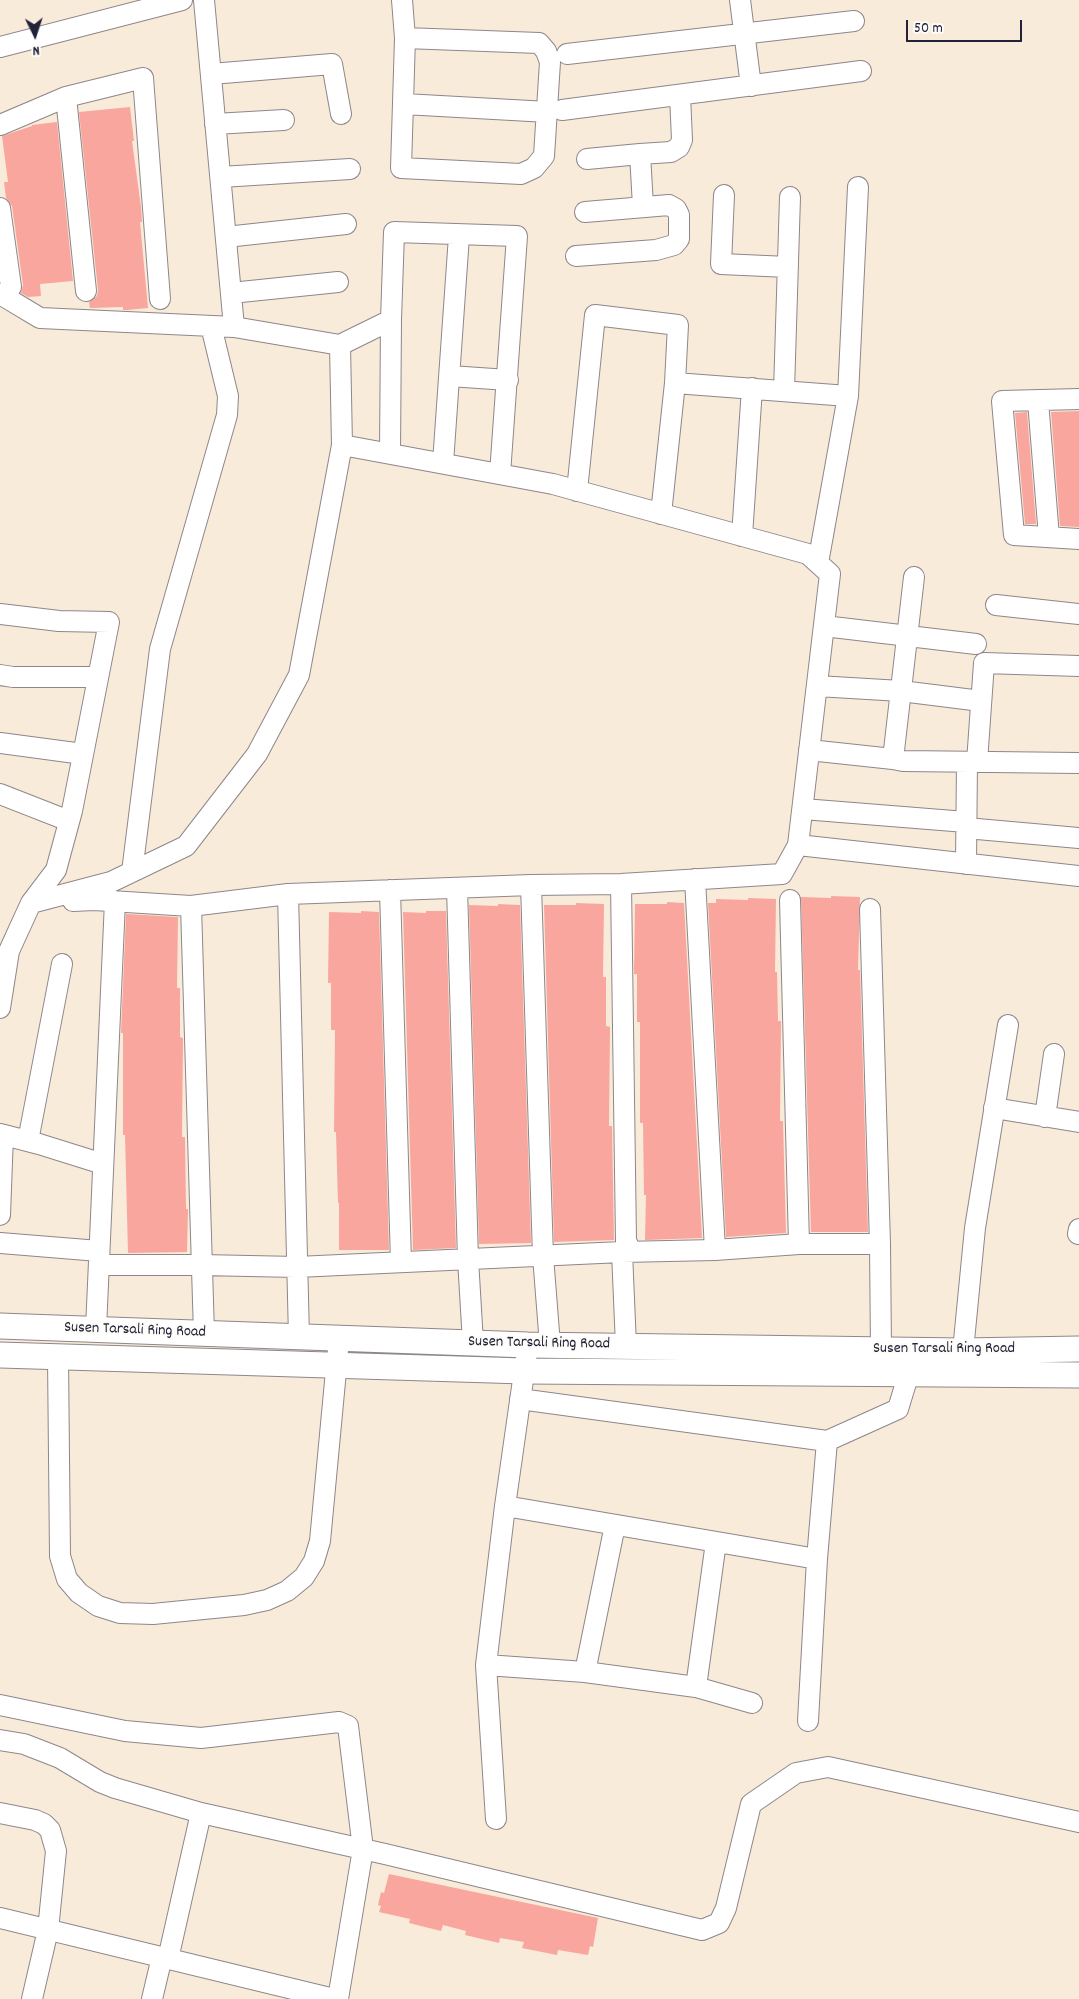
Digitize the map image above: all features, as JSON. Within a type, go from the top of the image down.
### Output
[{"type":"main road","name":"Susen Tarsali Ring Road","points":[[0,1326],[539,1345],[963,1351],[1079,1349]]},
{"type":"main road","name":"Susen Tarsali Ring Road","points":[[0,1355],[524,1370],[1079,1375]]},
{"type":"street","points":[[0,47],[120,8],[182,0]]},
{"type":"street","points":[[204,0],[234,327]]},
{"type":"street","points":[[402,0],[406,38],[401,168],[520,174],[534,168],[544,156],[555,111],[550,62],[546,51],[539,44],[406,38]]},
{"type":"street","points":[[740,0],[751,86]]},
{"type":"street","points":[[567,54],[854,21]]},
{"type":"street","points":[[211,74],[332,64],[341,114]]},
{"type":"street","points":[[404,104],[555,111],[861,71]]},
{"type":"street","points":[[0,125],[66,97],[143,78],[160,299]]},
{"type":"street","points":[[587,159],[671,152],[679,147],[682,140],[680,96]]},
{"type":"street","points":[[66,97],[86,291]]},
{"type":"street","points":[[215,124],[284,120]]},
{"type":"street","points":[[640,154],[643,206]]},
{"type":"street","points":[[221,177],[350,169]]},
{"type":"street","points":[[818,563],[848,396],[858,188]]},
{"type":"street","points":[[724,194],[722,264],[788,267]]},
{"type":"street","points":[[784,391],[790,197]]},
{"type":"street","points":[[576,256],[656,250],[674,245],[679,239],[679,215],[676,209],[669,204],[585,212]]},
{"type":"street","points":[[0,208],[6,290],[40,318],[234,327],[340,345],[391,320]]},
{"type":"street","points":[[226,237],[346,224]]},
{"type":"street","points":[[390,453],[394,232],[459,236],[517,236],[500,474]]},
{"type":"street","points":[[443,463],[459,236]]},
{"type":"street","points":[[231,294],[338,282]]},
{"type":"street","points":[[578,491],[595,315],[678,325],[675,383],[661,514]]},
{"type":"street","points":[[132,872],[160,649],[227,416],[228,396],[212,326]]},
{"type":"street","points":[[31,903],[111,882],[186,846],[257,754],[298,675],[342,444],[340,345]]},
{"type":"street","points":[[450,376],[508,380]]},
{"type":"street","points":[[675,383],[848,396]]},
{"type":"street","points":[[742,536],[752,388]]},
{"type":"street","points":[[1079,399],[1002,401],[1014,535],[1079,539]]},
{"type":"street","points":[[1038,401],[1049,537]]},
{"type":"street","points":[[31,903],[94,900],[191,906],[288,894],[531,885],[621,884],[782,874],[798,846],[830,574],[808,554],[553,484],[342,444]]},
{"type":"street","points":[[893,759],[914,577]]},
{"type":"street","points":[[996,604],[1079,614]]},
{"type":"street","points":[[0,614],[59,621],[109,622],[69,821],[56,870],[31,903],[4,955],[0,1008]]},
{"type":"street","points":[[824,626],[907,634],[976,644]]},
{"type":"street","points":[[966,864],[966,825],[984,663],[1078,662]]},
{"type":"street","points":[[0,675],[13,677],[98,677]]},
{"type":"street","points":[[817,686],[901,691],[981,702]]},
{"type":"street","points":[[0,743],[83,754]]},
{"type":"street","points":[[810,750],[893,759],[1079,763]]},
{"type":"street","points":[[0,794],[69,821]]},
{"type":"street","points":[[802,809],[1079,838]]},
{"type":"street","points":[[798,846],[1079,876]]},
{"type":"street","points":[[695,879],[715,1250]]},
{"type":"street","points":[[621,884],[626,1241],[630,1249],[622,1252]]},
{"type":"street","points":[[496,1818],[486,1664],[524,1370],[539,1345],[543,1256],[531,885]]},
{"type":"street","points":[[457,888],[468,1259],[473,1343]]},
{"type":"street","points":[[390,890],[401,1262]]},
{"type":"street","points":[[288,894],[299,1337]]},
{"type":"street","points":[[790,900],[799,1244]]},
{"type":"street","points":[[96,1329],[115,901]]},
{"type":"street","points":[[191,906],[204,1334]]},
{"type":"street","points":[[870,908],[880,1244],[881,1350]]},
{"type":"street","points":[[28,1141],[62,964]]},
{"type":"street","points":[[963,1351],[975,1228],[1008,1025]]},
{"type":"street","points":[[1045,1117],[1054,1054]]},
{"type":"street","points":[[994,1108],[1079,1122]]},
{"type":"street","points":[[0,1215],[2,1135],[102,1164]]},
{"type":"street","points":[[0,1243],[99,1258],[201,1265],[297,1267],[622,1252],[715,1250],[799,1244],[880,1244]]},
{"type":"street","points":[[622,1252],[626,1346]]},
{"type":"street","points":[[58,1357],[60,1556],[67,1579],[79,1593],[98,1606],[120,1613],[138,1615],[244,1605],[267,1600],[287,1591],[304,1577],[314,1561],[320,1541],[339,1339]]},
{"type":"street","points":[[520,1399],[827,1441],[898,1409],[909,1373]]},
{"type":"street","points":[[808,1721],[817,1559],[827,1441]]},
{"type":"street","points":[[506,1506],[817,1559]]},
{"type":"street","points":[[586,1672],[615,1525]]},
{"type":"street","points":[[696,1687],[716,1542]]},
{"type":"street","points":[[486,1664],[586,1672],[696,1687],[752,1703]]},
{"type":"street","points":[[0,1705],[125,1731],[201,1738],[339,1722],[344,1723],[348,1726],[349,1731],[363,1849],[336,1999],[0,1918]]},
{"type":"street","points":[[0,1740],[24,1744],[60,1758],[100,1782],[115,1788],[201,1813],[363,1849],[702,1930],[719,1923],[726,1908],[751,1804],[796,1773],[828,1767],[1079,1822]]},
{"type":"street","points":[[0,1813],[35,1820],[44,1824],[50,1830],[56,1851],[48,1930],[32,1999]]},
{"type":"street","points":[[152,1999],[165,1958],[201,1813]]},
{"type":"building","points":[[130,107],[134,141],[132,141],[141,207],[142,222],[140,222],[148,308],[123,310],[123,307],[90,308],[89,302],[97,296],[98,290],[79,112]]},
{"type":"building","points":[[57,122],[73,281],[40,284],[41,296],[28,297],[21,293],[23,285],[12,206],[6,198],[4,182],[8,182],[2,136],[32,125]]},
{"type":"building","points":[[1079,411],[1079,527],[1060,526],[1051,412]]},
{"type":"building","points":[[1027,412],[1036,524],[1025,524],[1015,413]]},
{"type":"building","points":[[831,896],[860,897],[858,970],[860,970],[868,1232],[811,1232],[801,897],[831,898]]},
{"type":"building","points":[[748,898],[776,899],[775,972],[777,972],[778,1021],[781,1021],[780,1121],[783,1121],[786,1233],[726,1237],[708,903],[716,903],[716,899],[748,900]]},
{"type":"building","points":[[667,902],[684,903],[702,1238],[645,1240],[646,1195],[644,1195],[643,1123],[640,1123],[640,1022],[637,1022],[637,974],[634,974],[635,904],[667,904]]},
{"type":"building","points":[[576,903],[604,904],[603,977],[606,977],[606,1026],[610,1027],[609,1126],[612,1126],[614,1240],[554,1242],[544,905],[576,905]]},
{"type":"building","points":[[498,904],[520,905],[531,1243],[479,1244],[469,905],[498,906]]},
{"type":"building","points":[[361,911],[379,912],[389,1250],[339,1250],[336,1132],[334,1132],[335,1030],[331,1030],[331,983],[328,983],[329,912],[361,913]]},
{"type":"building","points":[[426,911],[446,911],[456,1248],[413,1250],[403,912],[426,913]]},
{"type":"building","points":[[126,914],[178,917],[177,988],[180,988],[180,1037],[183,1038],[182,1137],[185,1137],[186,1209],[188,1209],[187,1252],[128,1253],[125,1135],[123,1135],[123,1033],[121,1033]]},
{"type":"building","points":[[389,1874],[598,1918],[593,1947],[590,1946],[588,1955],[558,1950],[557,1955],[522,1948],[524,1942],[500,1938],[499,1943],[465,1935],[466,1931],[443,1925],[441,1931],[409,1923],[410,1919],[379,1912],[381,1906],[378,1905],[381,1892],[384,1893]]}]
